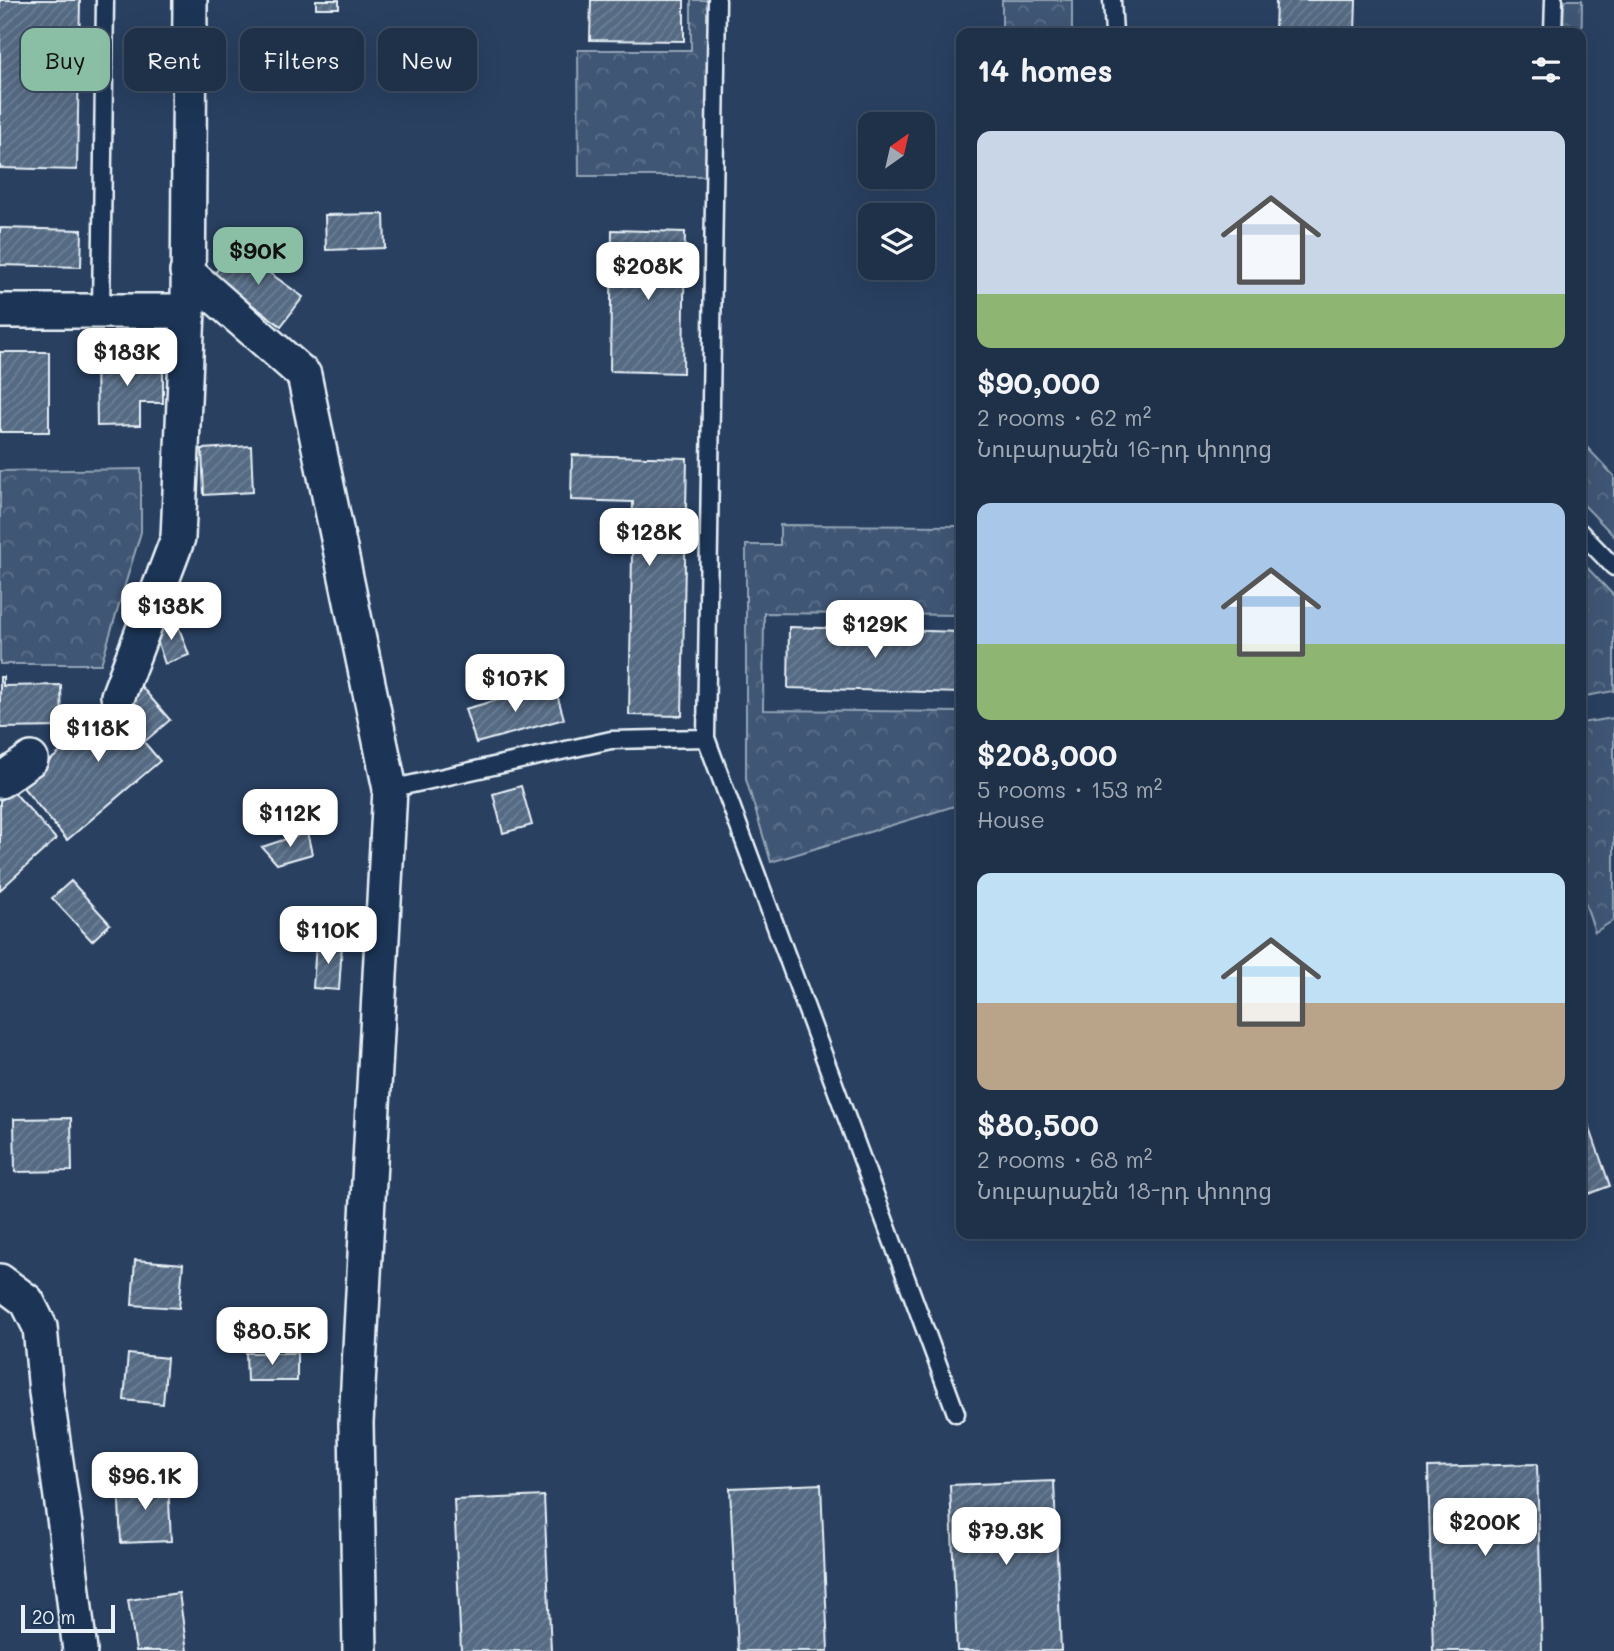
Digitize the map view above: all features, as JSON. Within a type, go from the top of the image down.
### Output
[{"type":"street","points":[[118,696],[178,538],[188,311],[190,0]]},
{"type":"street","points":[[187,272],[304,375],[390,789],[356,1423],[360,1651]]},
{"type":"street","points":[[0,311],[188,311]]},
{"type":"street","points":[[0,781],[31,758]]},
{"type":"street","points":[[0,1281],[27,1301],[40,1327],[80,1651]]},
{"type":"lane","points":[[102,311],[105,0]]},
{"type":"lane","points":[[717,0],[706,738],[956,1413]]},
{"type":"lane","points":[[1112,0],[1114,28]]},
{"type":"lane","points":[[1553,0],[1553,28]]},
{"type":"lane","points":[[1586,538],[1614,567]]},
{"type":"lane","points":[[390,789],[611,740],[706,738]]},
{"type":"path","points":[[31,758],[118,696]]},
{"type":"green space","points":[[691,0],[710,0],[711,176],[579,176],[578,50],[691,50]]},
{"type":"green space","points":[[1002,0],[1072,0],[1072,28],[1002,28]]},
{"type":"green space","points":[[1564,0],[1582,0],[1582,28],[1563,28]]},
{"type":"green space","points":[[1586,446],[1614,476],[1614,536],[1586,507]]},
{"type":"green space","points":[[141,469],[141,532],[101,664],[0,664],[0,471]]},
{"type":"green space","points":[[780,525],[956,526],[956,615],[764,613],[763,710],[956,712],[956,806],[771,862],[746,779],[746,545],[780,545]]},
{"type":"green space","points":[[1586,566],[1614,596],[1614,691],[1586,696]]},
{"type":"green space","points":[[1614,718],[1614,920],[1595,932],[1586,906],[1586,722]]},
{"type":"building","points":[[0,0],[80,0],[80,28],[21,28],[21,91],[78,91],[77,170],[0,168]]},
{"type":"building","points":[[316,0],[339,0],[339,8],[316,8]]},
{"type":"building","points":[[591,0],[684,0],[684,41],[590,40]]},
{"type":"building","points":[[1276,0],[1356,0],[1355,28],[1275,28]]},
{"type":"building","points":[[384,214],[385,248],[326,250],[325,215]]},
{"type":"building","points":[[0,228],[82,230],[81,267],[0,265]]},
{"type":"building","points":[[612,230],[685,232],[683,373],[610,371]]},
{"type":"building","points":[[234,247],[303,297],[281,326],[213,276]]},
{"type":"building","points":[[0,352],[49,352],[49,432],[0,432]]},
{"type":"building","points":[[163,356],[163,403],[140,403],[140,425],[97,426],[96,357]]},
{"type":"building","points":[[251,446],[253,492],[204,495],[202,449]]},
{"type":"building","points":[[572,455],[687,458],[682,716],[629,715],[633,502],[571,500]]},
{"type":"building","points":[[176,620],[189,655],[165,664],[153,628]]},
{"type":"building","points":[[789,627],[956,632],[956,693],[788,688]]},
{"type":"building","points":[[0,677],[3,677],[3,686],[61,685],[62,727],[0,728]]},
{"type":"building","points":[[554,684],[564,719],[476,743],[465,709]]},
{"type":"building","points":[[140,685],[170,720],[144,742],[160,761],[67,840],[21,785]]},
{"type":"building","points":[[521,786],[532,825],[503,833],[493,794]]},
{"type":"building","points":[[12,790],[56,839],[0,890],[0,801]]},
{"type":"building","points":[[307,832],[312,854],[277,864],[262,847]]},
{"type":"building","points":[[71,881],[110,924],[92,941],[52,898]]},
{"type":"building","points":[[316,943],[342,945],[339,990],[313,988]]},
{"type":"building","points":[[1586,1117],[1610,1186],[1586,1195]]},
{"type":"building","points":[[71,1118],[72,1171],[15,1172],[14,1119]]},
{"type":"building","points":[[135,1260],[183,1264],[179,1308],[132,1305]]},
{"type":"building","points":[[246,1353],[297,1353],[297,1381],[247,1381]]},
{"type":"building","points":[[128,1354],[167,1358],[163,1404],[124,1400]]},
{"type":"building","points":[[1537,1464],[1542,1651],[1433,1651],[1428,1467]]},
{"type":"building","points":[[168,1480],[171,1541],[121,1543],[118,1482]]},
{"type":"building","points":[[1054,1481],[1061,1651],[957,1651],[950,1485]]},
{"type":"building","points":[[821,1484],[828,1651],[738,1651],[730,1488]]},
{"type":"building","points":[[544,1496],[551,1651],[461,1651],[454,1500]]},
{"type":"building","points":[[179,1593],[187,1651],[136,1651],[128,1600]]}]
